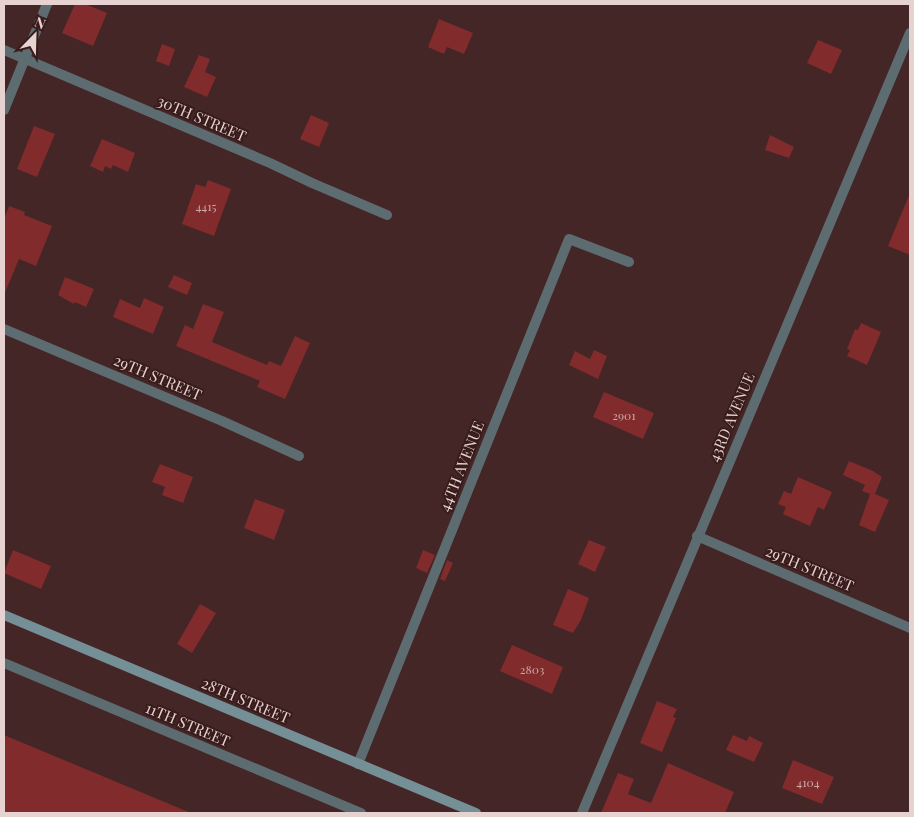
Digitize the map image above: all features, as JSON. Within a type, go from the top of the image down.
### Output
[{"type":"main road","name":"28TH STREET","points":[[4,615],[476,813]]},
{"type":"street","points":[[4,110],[26,60],[47,4]]},
{"type":"street","name":"43RD AVENUE","points":[[582,813],[910,32]]},
{"type":"street","name":"30TH STREET","points":[[4,50],[387,215]]},
{"type":"street","name":"44TH AVENUE","points":[[358,764],[569,239],[629,262]]},
{"type":"street","name":"29TH STREET","points":[[4,329],[222,421],[299,456]]},
{"type":"street","name":"29TH STREET","points":[[697,536],[910,628]]},
{"type":"street","name":"11TH STREET","points":[[4,663],[361,813]]},
{"type":"building","points":[[75,4],[85,4],[107,13],[93,46],[62,33]]},
{"type":"building","points":[[439,19],[473,33],[464,54],[447,47],[444,54],[428,47]]},
{"type":"building","points":[[818,40],[842,50],[831,74],[807,63]]},
{"type":"building","points":[[162,44],[175,49],[169,66],[156,61]]},
{"type":"building","points":[[199,55],[210,59],[205,72],[216,77],[207,97],[184,87]]},
{"type":"building","points":[[311,115],[329,123],[319,147],[300,139]]},
{"type":"building","points":[[34,126],[55,134],[37,177],[17,169]]},
{"type":"building","points":[[770,135],[794,147],[789,158],[765,150]]},
{"type":"building","points":[[102,139],[135,153],[128,172],[113,165],[111,169],[105,166],[103,172],[90,166]]},
{"type":"building","points":[[208,180],[231,189],[214,236],[182,224],[196,184],[205,187]]},
{"type":"building","points":[[910,193],[910,255],[888,246]]},
{"type":"building","points":[[9,206],[25,212],[24,215],[52,226],[36,266],[19,259],[4,295],[4,219]]},
{"type":"building","points":[[174,275],[192,283],[187,295],[168,287]]},
{"type":"building","points":[[65,277],[94,289],[86,307],[75,302],[74,304],[58,295]]},
{"type":"building","points":[[144,298],[164,307],[153,334],[113,317],[120,299],[140,308]]},
{"type":"building","points":[[203,304],[224,312],[212,342],[267,365],[269,361],[281,366],[295,336],[310,343],[285,399],[257,387],[260,381],[176,346],[185,325],[193,329]]},
{"type":"building","points":[[861,323],[881,332],[867,365],[847,356],[850,350],[847,349],[855,329],[858,330]]},
{"type":"building","points":[[594,350],[607,356],[598,379],[569,365],[575,351],[590,359]]},
{"type":"building","points":[[604,392],[654,413],[643,439],[593,417]]},
{"type":"building","points":[[849,461],[882,477],[875,494],[889,500],[875,532],[859,525],[870,494],[862,491],[865,485],[843,475]]},
{"type":"building","points":[[160,464],[193,477],[183,503],[162,495],[165,487],[152,482]]},
{"type":"building","points":[[798,477],[832,492],[824,510],[818,507],[810,526],[783,514],[786,507],[778,504],[784,491],[791,494]]},
{"type":"building","points":[[255,499],[285,510],[274,540],[244,528]]},
{"type":"building","points":[[589,540],[606,547],[595,572],[578,564]]},
{"type":"building","points":[[13,550],[51,566],[41,589],[4,573]]},
{"type":"building","points":[[423,550],[435,555],[427,573],[416,568]]},
{"type":"building","points":[[447,560],[453,563],[445,581],[440,579]]},
{"type":"building","points":[[568,589],[589,598],[581,620],[573,633],[553,625]]},
{"type":"building","points":[[200,604],[216,613],[192,653],[177,644]]},
{"type":"building","points":[[512,645],[563,667],[552,694],[500,671]]},
{"type":"building","points":[[657,701],[677,709],[673,717],[676,718],[662,752],[640,743]]},
{"type":"building","points":[[4,735],[191,813],[4,813]]},
{"type":"building","points":[[733,735],[747,741],[749,736],[763,743],[754,762],[726,750]]},
{"type":"building","points":[[793,760],[834,777],[822,804],[782,788]]},
{"type":"building","points":[[668,763],[734,792],[725,813],[601,813],[618,773],[634,779],[628,794],[651,803]]}]
